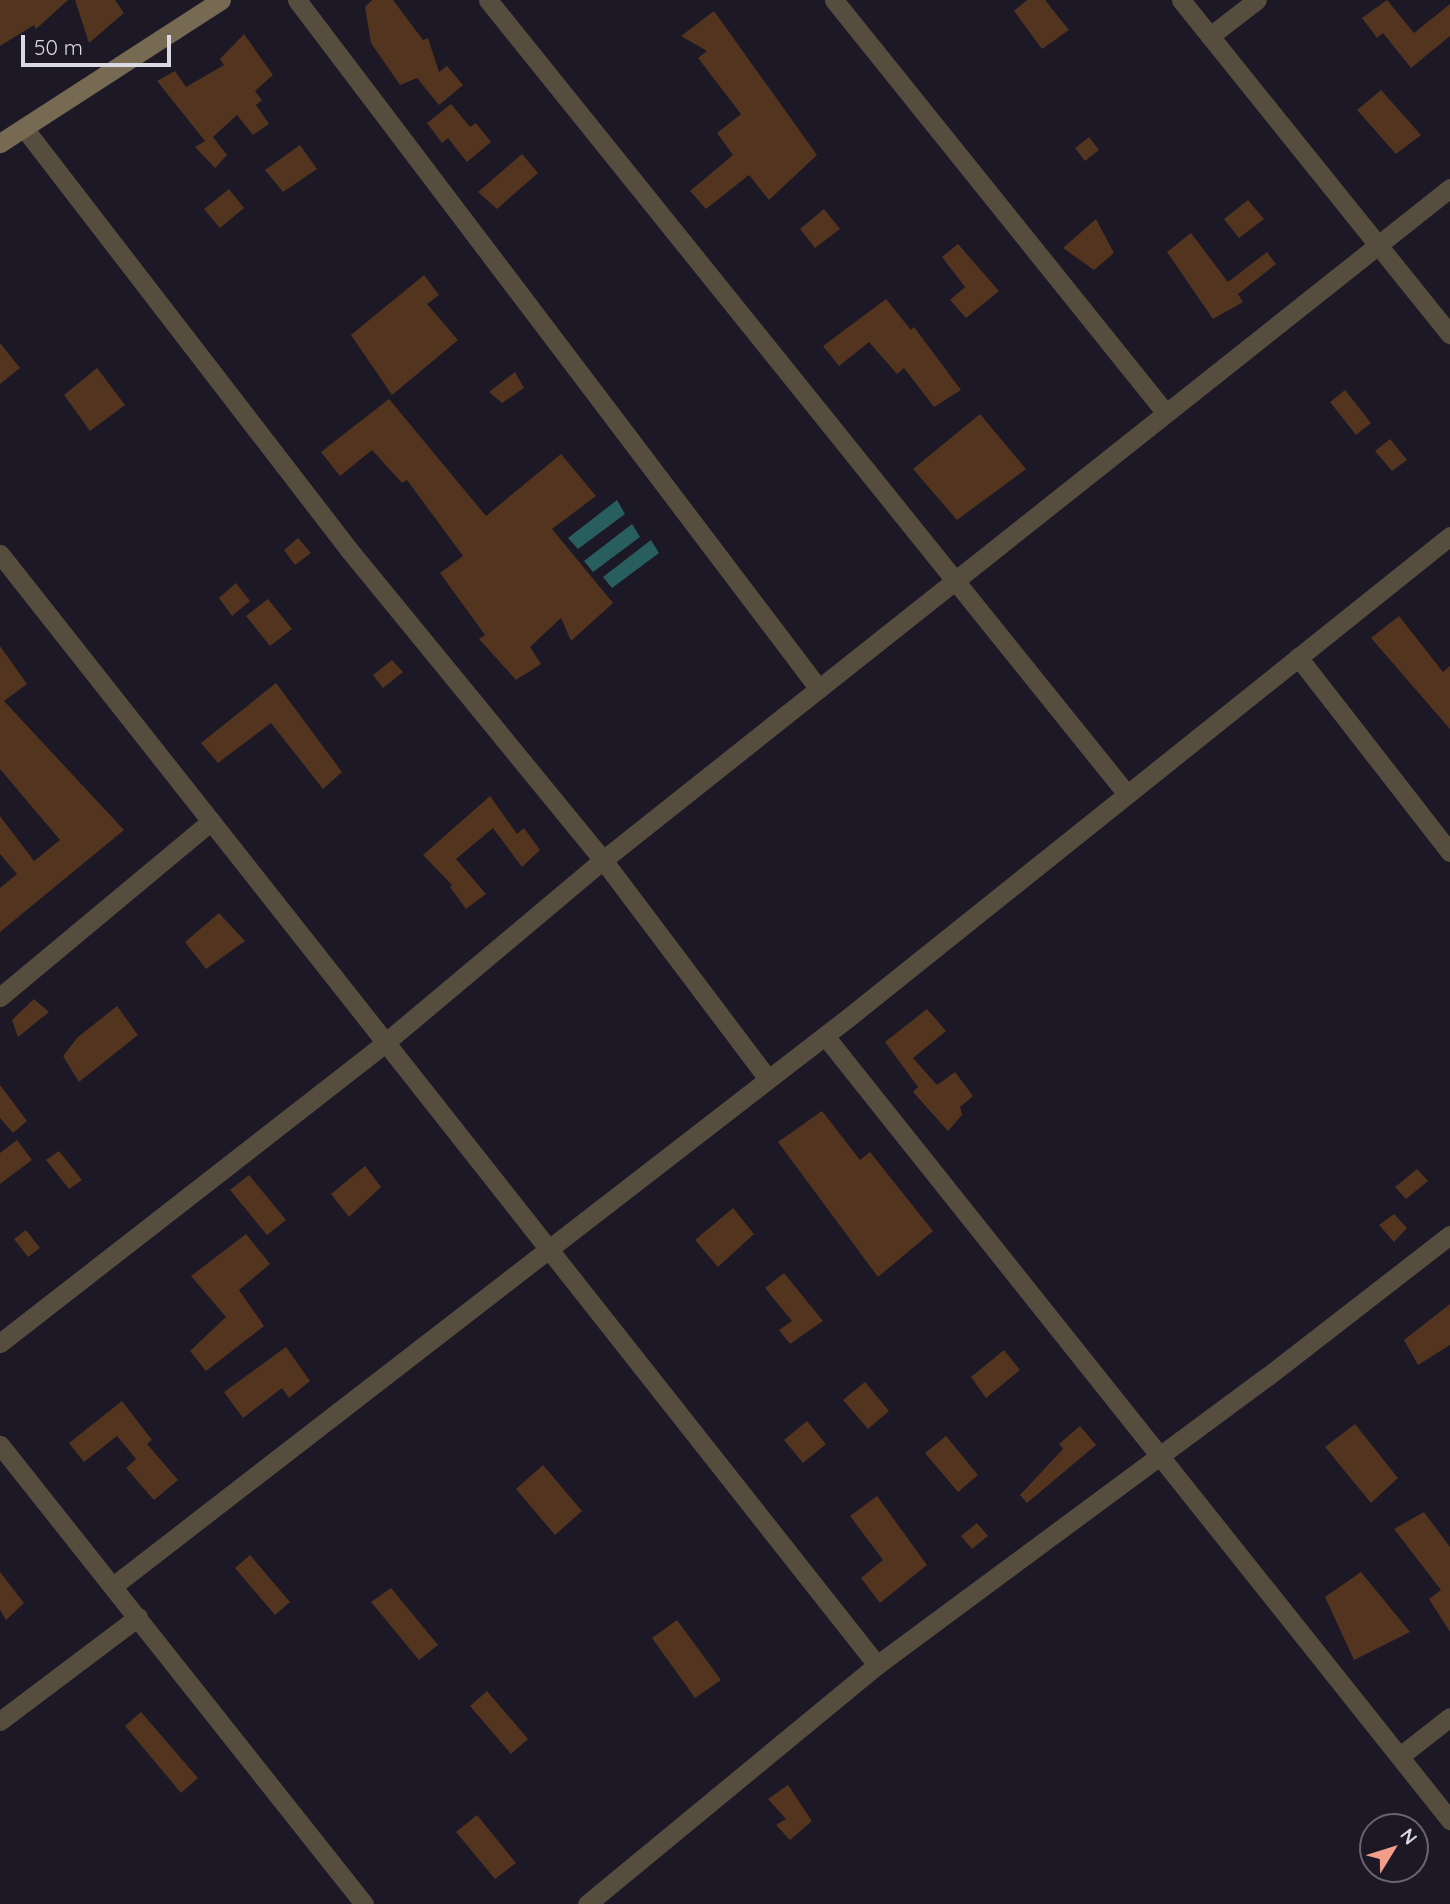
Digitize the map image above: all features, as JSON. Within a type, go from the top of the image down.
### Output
[{"type":"main road","points":[[0,143],[221,0]]},
{"type":"street","points":[[297,0],[819,690]]},
{"type":"street","points":[[488,0],[957,578],[1126,793]]},
{"type":"street","points":[[834,0],[1166,412]]},
{"type":"street","points":[[1181,0],[1379,242],[1450,334]]},
{"type":"street","points":[[1210,36],[1257,0]]},
{"type":"street","points":[[24,128],[349,551],[603,860],[768,1079]]},
{"type":"street","points":[[0,1343],[386,1042],[603,860],[1450,188]]},
{"type":"street","points":[[113,1586],[825,1036],[1450,536]]},
{"type":"street","points":[[0,554],[877,1665]]},
{"type":"street","points":[[1298,657],[1450,852]]},
{"type":"street","points":[[0,997],[211,821]]},
{"type":"street","points":[[825,1036],[1163,1454],[1450,1820]]},
{"type":"street","points":[[587,1904],[877,1665],[1163,1454],[1450,1235]]},
{"type":"street","points":[[0,1445],[364,1904]]},
{"type":"street","points":[[0,1721],[138,1617]]},
{"type":"street","points":[[1400,1756],[1450,1717]]},
{"type":"shaded area","points":[[617,500],[625,514],[578,549],[568,538]]},
{"type":"shaded area","points":[[632,524],[640,537],[593,572],[584,561]]},
{"type":"shaded area","points":[[651,540],[659,553],[612,588],[603,577]]},
{"type":"building","points":[[0,0],[68,0],[36,29],[34,25],[0,46]]},
{"type":"building","points":[[75,0],[115,0],[124,13],[89,43]]},
{"type":"building","points":[[372,0],[393,0],[423,40],[428,38],[439,72],[447,66],[463,85],[439,105],[417,78],[400,85],[371,43],[365,7]]},
{"type":"building","points":[[1027,0],[1045,0],[1069,30],[1042,49],[1014,11]]},
{"type":"building","points":[[1387,0],[1414,33],[1450,4],[1450,36],[1411,68],[1383,33],[1377,38],[1362,18]]},
{"type":"building","points":[[714,11],[817,155],[769,200],[749,175],[706,209],[690,191],[733,155],[717,133],[741,114],[698,58],[707,51],[681,36]]},
{"type":"building","points":[[244,34],[273,75],[255,91],[262,100],[256,105],[269,124],[253,135],[237,115],[213,137],[227,155],[215,168],[195,147],[205,141],[157,81],[175,71],[186,87],[224,65],[220,59]]},
{"type":"building","points":[[1381,90],[1421,135],[1396,154],[1357,110]]},
{"type":"building","points":[[451,104],[470,127],[476,123],[491,142],[467,162],[448,138],[442,143],[427,123]]},
{"type":"building","points":[[1089,137],[1099,150],[1085,161],[1075,148]]},
{"type":"building","points":[[300,145],[317,169],[283,192],[265,170]]},
{"type":"building","points":[[522,154],[538,173],[497,209],[478,192]]},
{"type":"building","points":[[229,189],[244,208],[220,228],[204,209]]},
{"type":"building","points":[[1248,200],[1264,219],[1239,238],[1224,219]]},
{"type":"building","points":[[824,209],[840,229],[815,248],[800,229]]},
{"type":"building","points":[[1096,219],[1114,253],[1094,270],[1063,248]]},
{"type":"building","points":[[1191,233],[1228,282],[1267,252],[1276,264],[1238,294],[1243,302],[1213,319],[1167,252]]},
{"type":"building","points":[[958,244],[999,291],[966,318],[950,300],[965,287],[942,257]]},
{"type":"building","points":[[424,275],[439,295],[427,304],[458,340],[392,395],[351,335]]},
{"type":"building","points":[[886,299],[911,330],[914,327],[961,390],[934,407],[904,368],[897,374],[869,342],[839,366],[823,346]]},
{"type":"building","points":[[0,343],[20,368],[0,384]]},
{"type":"building","points":[[97,368],[125,405],[90,431],[64,395]]},
{"type":"building","points":[[515,372],[524,388],[502,403],[489,392]]},
{"type":"building","points":[[1345,390],[1371,423],[1356,435],[1330,402]]},
{"type":"building","points":[[389,399],[486,516],[561,454],[596,496],[552,529],[613,603],[571,641],[561,618],[530,647],[541,664],[516,680],[479,639],[485,635],[440,573],[463,556],[407,480],[402,483],[372,450],[340,476],[321,452]]},
{"type":"building","points":[[980,414],[1026,469],[957,520],[913,469]]},
{"type":"building","points":[[1390,439],[1407,460],[1392,471],[1375,451]]},
{"type":"building","points":[[298,538],[311,553],[295,565],[284,550]]},
{"type":"building","points":[[236,583],[250,601],[232,616],[219,598]]},
{"type":"building","points":[[268,599],[292,629],[270,646],[246,616]]},
{"type":"building","points":[[1399,616],[1443,672],[1450,666],[1450,729],[1371,638]]},
{"type":"building","points":[[0,646],[27,684],[4,701],[124,830],[0,932],[0,888],[17,874],[0,854],[0,816],[34,861],[60,840],[0,769]]},
{"type":"building","points":[[392,660],[403,672],[383,688],[373,675]]},
{"type":"building","points":[[276,683],[342,772],[323,789],[271,723],[218,763],[201,743]]},
{"type":"building","points":[[490,796],[517,834],[524,828],[540,850],[522,867],[493,828],[456,859],[486,894],[466,909],[450,887],[452,885],[423,855]]},
{"type":"building","points":[[219,913],[245,941],[206,969],[185,942]]},
{"type":"building","points":[[34,999],[49,1012],[18,1037],[12,1020]]},
{"type":"building","points":[[117,1006],[138,1035],[79,1082],[63,1056],[78,1037]]},
{"type":"building","points":[[927,1009],[946,1031],[913,1058],[937,1085],[955,1072],[973,1096],[960,1107],[962,1115],[948,1131],[913,1092],[918,1087],[885,1042]]},
{"type":"building","points":[[0,1085],[27,1121],[13,1133],[0,1118]]},
{"type":"building","points":[[822,1111],[860,1160],[870,1152],[933,1231],[878,1277],[778,1142]]},
{"type":"building","points":[[17,1140],[32,1160],[0,1184],[0,1153]]},
{"type":"building","points":[[59,1151],[82,1180],[69,1189],[46,1160]]},
{"type":"building","points":[[365,1166],[381,1187],[349,1217],[331,1194]]},
{"type":"building","points":[[1417,1169],[1428,1181],[1406,1199],[1395,1187]]},
{"type":"building","points":[[249,1175],[286,1220],[267,1235],[230,1190]]},
{"type":"building","points":[[733,1208],[754,1234],[718,1267],[695,1240]]},
{"type":"building","points":[[1394,1214],[1407,1228],[1394,1242],[1379,1225]]},
{"type":"building","points":[[26,1230],[40,1248],[28,1257],[14,1239]]},
{"type":"building","points":[[246,1234],[270,1264],[239,1290],[264,1326],[206,1371],[190,1351],[226,1317],[191,1276]]},
{"type":"building","points":[[784,1273],[823,1321],[790,1344],[779,1330],[792,1321],[765,1288]]},
{"type":"building","points":[[1450,1304],[1450,1345],[1418,1365],[1404,1340]]},
{"type":"building","points":[[286,1347],[310,1381],[289,1398],[282,1388],[243,1418],[224,1392]]},
{"type":"building","points":[[1004,1350],[1020,1370],[986,1398],[971,1377]]},
{"type":"building","points":[[865,1382],[889,1411],[868,1429],[843,1400]]},
{"type":"building","points":[[122,1401],[152,1440],[147,1444],[178,1480],[154,1500],[126,1468],[136,1459],[117,1436],[84,1462],[69,1443]]},
{"type":"building","points":[[807,1421],[826,1444],[803,1463],[784,1440]]},
{"type":"building","points":[[1355,1424],[1398,1478],[1371,1503],[1325,1447]]},
{"type":"building","points":[[1080,1426],[1096,1445],[1027,1503],[1020,1495],[1063,1449],[1059,1444]]},
{"type":"building","points":[[946,1436],[978,1475],[958,1492],[925,1453]]},
{"type":"building","points":[[543,1465],[582,1511],[555,1535],[516,1489]]},
{"type":"building","points":[[877,1496],[927,1565],[880,1603],[861,1578],[883,1560],[850,1516]]},
{"type":"building","points":[[1424,1512],[1450,1547],[1450,1632],[1429,1599],[1441,1590],[1394,1529]]},
{"type":"building","points":[[977,1523],[988,1536],[972,1549],[961,1536]]},
{"type":"building","points":[[250,1555],[290,1602],[275,1615],[235,1568]]},
{"type":"building","points":[[0,1572],[24,1603],[6,1620],[0,1610]]},
{"type":"building","points":[[1361,1572],[1410,1632],[1354,1660],[1325,1597]]},
{"type":"building","points":[[391,1588],[438,1645],[419,1660],[371,1602]]},
{"type":"building","points":[[677,1620],[721,1680],[695,1698],[652,1638]]},
{"type":"building","points":[[487,1691],[528,1739],[511,1754],[470,1706]]},
{"type":"building","points":[[141,1712],[198,1778],[181,1793],[125,1726]]},
{"type":"building","points":[[788,1785],[812,1821],[790,1840],[776,1825],[786,1819],[768,1799]]},
{"type":"building","points":[[477,1815],[516,1863],[495,1879],[456,1832]]}]
